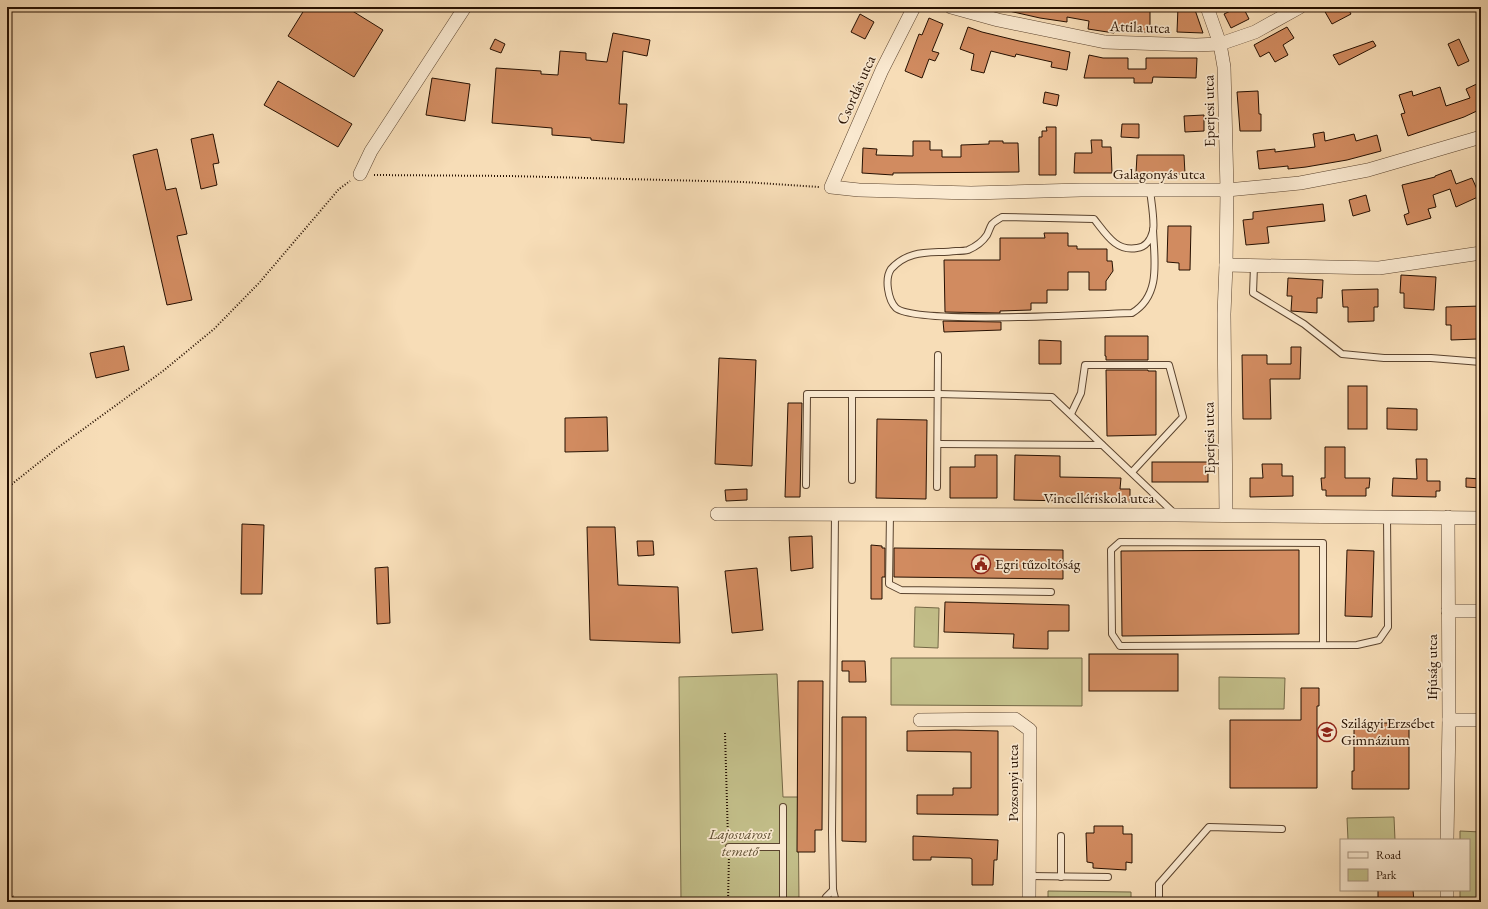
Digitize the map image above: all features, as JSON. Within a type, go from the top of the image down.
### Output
[{"type":"street","points":[[360,174],[371,151],[465,7]]},
{"type":"street","name":"Csordás utca","points":[[831,187],[882,70],[914,7]]},
{"type":"street","name":"Attila utca","points":[[951,7],[998,20],[1105,42],[1152,44],[1220,44],[1255,32],[1300,7]]},
{"type":"street","name":"Eperjesi utca","points":[[1207,7],[1220,44],[1224,67],[1226,190],[1226,265],[1224,314],[1226,516]]},
{"type":"street","name":"Galagonyás utca","points":[[831,187],[859,190],[971,193],[1226,190],[1300,183],[1368,170],[1443,149],[1481,136]]},
{"type":"street","points":[[1226,265],[1379,268],[1481,253]]},
{"type":"street","name":"Vincellériskola utca","points":[[717,514],[1176,514],[1226,516],[1481,518]]},
{"type":"street","name":"Ifjúság utca","points":[[1448,517],[1448,839]]},
{"type":"street","points":[[1448,611],[1481,611]]},
{"type":"street","name":"Pozsonyi utca","points":[[920,720],[1015,719],[1030,730],[1029,902]]},
{"type":"street","points":[[1449,720],[1481,720]]},
{"type":"street","points":[[1447,891],[1447,902]]},
{"type":"lane","points":[[1150,190],[1153,229],[1154,282],[1149,296],[1142,307],[1132,313],[946,317],[910,314],[897,308],[889,297],[886,281],[890,271],[898,263],[908,256],[920,253],[967,250],[987,236],[992,224],[1002,217],[1094,219],[1108,237],[1117,245],[1129,250],[1140,248],[1149,242],[1153,229]]},
{"type":"lane","points":[[1254,266],[1253,293],[1304,324],[1342,354],[1384,358],[1431,358],[1481,362]]},
{"type":"lane","points":[[937,487],[938,355]]},
{"type":"lane","points":[[1071,414],[1081,393],[1086,365],[1169,365],[1183,417],[1132,472]]},
{"type":"lane","points":[[806,485],[807,394],[938,394],[1052,397],[1176,514]]},
{"type":"lane","points":[[852,394],[852,480]]},
{"type":"lane","points":[[938,444],[1102,445]]},
{"type":"lane","points":[[835,514],[832,832],[833,890],[836,902]]},
{"type":"lane","points":[[890,514],[889,584],[901,590],[1051,592]]},
{"type":"lane","points":[[1323,645],[1323,543],[1120,542],[1111,550],[1112,634],[1120,646],[1357,645],[1379,640],[1388,627],[1387,517]]},
{"type":"lane","points":[[783,808],[783,902]]},
{"type":"lane","points":[[1159,902],[1159,884],[1209,826],[1282,829]]},
{"type":"lane","points":[[1061,836],[1061,877]]},
{"type":"lane","points":[[729,847],[783,847]]},
{"type":"lane","points":[[1029,876],[1108,877]]},
{"type":"lane","points":[[824,902],[826,897],[833,890]]},
{"type":"path","points":[[7,488],[56,449],[163,371],[214,329],[258,283],[339,188],[360,174],[518,176],[744,182],[831,187]]},
{"type":"path","points":[[725,733],[729,847],[728,902]]},
{"type":"path","points":[[7,889],[17,902]]},
{"type":"green space","points":[[915,607],[939,608],[938,648],[914,647]]},
{"type":"green space","points":[[891,658],[1082,658],[1082,706],[891,705]]},
{"type":"green space","name":"Lajosvárosi temető","points":[[777,674],[783,797],[798,797],[799,902],[681,902],[679,677]]},
{"type":"green space","points":[[1219,677],[1285,678],[1284,709],[1219,709]]},
{"type":"green space","points":[[1394,817],[1395,839],[1348,839],[1347,818]]},
{"type":"green space","points":[[1460,831],[1481,832],[1481,902],[1460,902],[1460,891],[1470,891],[1470,839],[1460,839]]},
{"type":"green space","points":[[1048,891],[1131,892],[1131,902],[1048,902]]},
{"type":"building","points":[[306,7],[346,7],[383,30],[354,77],[288,36]]},
{"type":"building","points":[[1010,7],[1150,7],[1150,32],[1133,32],[1133,29],[1115,27],[1114,33],[1088,29],[1089,21],[1067,17],[1067,22],[1040,18],[1009,11]]},
{"type":"building","points":[[1178,7],[1194,7],[1203,33],[1177,32]]},
{"type":"building","points":[[1239,7],[1243,7],[1249,19],[1231,28],[1224,14]]},
{"type":"building","points":[[1329,7],[1347,7],[1351,14],[1332,24],[1324,10]]},
{"type":"building","points":[[860,14],[874,22],[865,39],[851,32]]},
{"type":"building","points":[[929,18],[943,24],[932,51],[939,53],[935,61],[929,59],[922,78],[905,71],[919,34],[922,35]]},
{"type":"building","points":[[968,27],[982,32],[1070,52],[1067,70],[1051,67],[1052,62],[1016,54],[1015,57],[991,51],[984,73],[971,70],[974,54],[960,49]]},
{"type":"building","points":[[1287,27],[1294,38],[1283,45],[1288,55],[1275,62],[1269,52],[1260,57],[1254,45]]},
{"type":"building","points":[[613,33],[650,40],[647,56],[623,51],[619,104],[627,104],[624,143],[591,140],[591,138],[552,135],[552,128],[492,123],[496,68],[541,71],[541,74],[558,75],[560,51],[586,53],[586,60],[607,62]]},
{"type":"building","points":[[495,39],[505,44],[501,53],[490,49]]},
{"type":"building","points":[[1459,39],[1469,61],[1458,66],[1448,44]]},
{"type":"building","points":[[1373,41],[1376,46],[1339,65],[1333,55]]},
{"type":"building","points":[[1089,55],[1103,58],[1128,58],[1128,69],[1146,69],[1146,58],[1197,58],[1196,78],[1153,77],[1152,83],[1134,83],[1134,78],[1084,78]]},
{"type":"building","points":[[432,78],[470,84],[465,121],[426,115]]},
{"type":"building","points":[[278,81],[352,124],[338,147],[264,105]]},
{"type":"building","points":[[1481,82],[1481,109],[1464,117],[1408,136],[1401,114],[1405,113],[1399,95],[1412,91],[1413,96],[1440,87],[1446,106],[1470,98],[1466,89]]},
{"type":"building","points":[[1258,91],[1259,114],[1261,114],[1261,131],[1240,131],[1237,92]]},
{"type":"building","points":[[1045,92],[1059,95],[1057,106],[1043,103]]},
{"type":"building","points":[[1204,115],[1204,131],[1185,132],[1184,116]]},
{"type":"building","points":[[1122,124],[1139,124],[1139,138],[1121,137]]},
{"type":"building","points":[[1046,127],[1056,127],[1056,175],[1039,175],[1039,137],[1042,137],[1042,131],[1047,131]]},
{"type":"building","points":[[1324,132],[1325,141],[1354,134],[1356,141],[1377,135],[1381,151],[1347,160],[1306,167],[1288,169],[1288,166],[1259,169],[1257,151],[1275,149],[1275,152],[1315,147],[1313,134]]},
{"type":"building","points":[[213,134],[219,163],[213,164],[217,185],[201,189],[191,139]]},
{"type":"building","points":[[1091,140],[1102,140],[1102,147],[1111,147],[1112,173],[1074,173],[1075,153],[1092,153]]},
{"type":"building","points":[[913,141],[930,141],[930,150],[942,150],[942,157],[961,157],[961,145],[989,144],[989,141],[1018,143],[1019,172],[893,173],[893,175],[862,173],[863,148],[877,149],[876,155],[913,156]]},
{"type":"building","points":[[157,149],[166,190],[176,188],[187,234],[177,236],[192,300],[167,305],[133,155]]},
{"type":"building","points":[[1137,155],[1184,155],[1185,174],[1136,173]]},
{"type":"building","points":[[1451,170],[1456,184],[1472,178],[1480,196],[1456,207],[1450,189],[1433,195],[1436,207],[1428,209],[1431,218],[1407,225],[1404,215],[1409,213],[1402,185],[1435,177]]},
{"type":"building","points":[[1366,195],[1370,211],[1353,216],[1349,200]]},
{"type":"building","points":[[1323,204],[1325,221],[1267,227],[1269,243],[1246,245],[1243,220],[1253,219],[1253,212]]},
{"type":"building","points":[[1168,226],[1191,226],[1190,270],[1179,270],[1179,263],[1167,262]]},
{"type":"building","points":[[1044,233],[1068,233],[1068,246],[1077,246],[1077,249],[1107,249],[1107,261],[1112,261],[1113,271],[1106,281],[1106,290],[1089,290],[1089,272],[1068,272],[1068,290],[1047,290],[1047,303],[1031,303],[1031,310],[1000,311],[1000,313],[945,312],[944,260],[1000,260],[1000,238],[1045,238]]},
{"type":"building","points":[[1401,275],[1436,277],[1434,310],[1404,308],[1404,293],[1400,293]]},
{"type":"building","points":[[1288,278],[1323,280],[1322,298],[1317,298],[1317,313],[1291,311],[1292,296],[1287,296]]},
{"type":"building","points":[[1378,289],[1378,307],[1374,307],[1374,321],[1348,322],[1348,307],[1343,307],[1342,290]]},
{"type":"building","points":[[1481,306],[1481,325],[1477,325],[1477,339],[1451,340],[1451,325],[1446,325],[1446,307]]},
{"type":"building","points":[[943,321],[1001,322],[1001,330],[944,332]]},
{"type":"building","points":[[1105,336],[1148,336],[1148,360],[1106,360]]},
{"type":"building","points":[[1039,340],[1061,341],[1061,364],[1039,364]]},
{"type":"building","points":[[124,346],[129,370],[96,378],[90,353]]},
{"type":"building","points":[[1291,347],[1301,347],[1300,379],[1270,379],[1271,419],[1243,419],[1242,355],[1267,355],[1267,364],[1291,364]]},
{"type":"building","points":[[719,358],[756,360],[752,466],[715,464]]},
{"type":"building","points":[[1106,370],[1156,371],[1156,435],[1107,436]]},
{"type":"building","points":[[1348,386],[1367,386],[1367,429],[1348,429]]},
{"type":"building","points":[[788,403],[802,403],[800,497],[785,497]]},
{"type":"building","points":[[1387,408],[1417,409],[1417,430],[1387,429]]},
{"type":"building","points":[[607,417],[608,451],[565,452],[565,418]]},
{"type":"building","points":[[877,419],[927,420],[926,499],[876,498]]},
{"type":"building","points":[[1325,447],[1345,447],[1345,478],[1370,478],[1369,488],[1366,488],[1366,496],[1326,496],[1326,490],[1322,490],[1321,478],[1325,478]]},
{"type":"building","points":[[975,455],[997,455],[997,498],[950,498],[950,467],[975,467]]},
{"type":"building","points":[[1015,455],[1060,456],[1060,477],[1121,478],[1120,489],[1130,489],[1130,502],[1014,500]]},
{"type":"building","points":[[1416,459],[1427,459],[1427,481],[1440,481],[1440,491],[1436,491],[1436,497],[1392,496],[1393,478],[1417,479]]},
{"type":"building","points":[[1152,462],[1208,462],[1208,482],[1152,482]]},
{"type":"building","points":[[1262,464],[1282,464],[1282,476],[1293,476],[1293,496],[1250,497],[1250,478],[1263,478]]},
{"type":"building","points":[[1466,478],[1481,479],[1481,488],[1466,487]]},
{"type":"building","points":[[747,489],[747,500],[726,501],[725,490]]},
{"type":"building","points":[[242,524],[264,525],[262,594],[241,594]]},
{"type":"building","points":[[587,527],[615,527],[618,585],[678,587],[680,643],[590,640]]},
{"type":"building","points":[[812,536],[813,568],[791,571],[789,537]]},
{"type":"building","points":[[637,541],[653,541],[654,555],[638,556]]},
{"type":"building","points":[[871,545],[882,546],[882,548],[885,548],[885,577],[882,577],[882,599],[871,599]]},
{"type":"building","name":"Egri tűzoltóság","points":[[894,548],[1063,550],[1063,579],[894,577]]},
{"type":"building","points":[[1299,550],[1299,634],[1122,636],[1121,551]]},
{"type":"building","points":[[1347,550],[1374,551],[1372,617],[1345,616]]},
{"type":"building","points":[[388,567],[390,623],[377,624],[375,568]]},
{"type":"building","points":[[757,568],[763,630],[732,633],[725,571]]},
{"type":"building","points":[[945,602],[1069,605],[1069,631],[1048,631],[1048,649],[1013,648],[1014,634],[944,632]]},
{"type":"building","points":[[1089,654],[1178,654],[1178,691],[1089,691]]},
{"type":"building","points":[[842,661],[865,661],[866,682],[849,682],[849,671],[842,671]]},
{"type":"building","points":[[798,681],[823,681],[822,830],[815,830],[815,852],[797,852]]},
{"type":"building","points":[[1301,688],[1319,688],[1319,706],[1317,706],[1317,788],[1230,788],[1230,720],[1301,720]]},
{"type":"building","points":[[842,717],[866,717],[866,842],[842,841]]},
{"type":"building","points":[[1354,723],[1409,723],[1409,789],[1352,789],[1352,771],[1354,771]]},
{"type":"building","points":[[907,731],[998,731],[998,815],[917,814],[917,795],[953,795],[953,788],[971,788],[971,752],[907,751]]},
{"type":"building","points":[[1094,826],[1123,826],[1123,834],[1132,834],[1132,863],[1126,862],[1126,870],[1093,868],[1093,863],[1087,862],[1086,833],[1094,833]]},
{"type":"building","points":[[913,836],[998,840],[997,860],[994,860],[993,885],[972,885],[972,859],[970,858],[931,857],[931,860],[913,860]]},
{"type":"building","points":[[1378,891],[1413,891],[1414,902],[1378,902]]},
{"type":"place","name":"Egri tűzoltóság","points":[[981,564]]},
{"type":"place","name":"Szilágyi Erzsébet Gimnázium","points":[[1327,732]]}]
